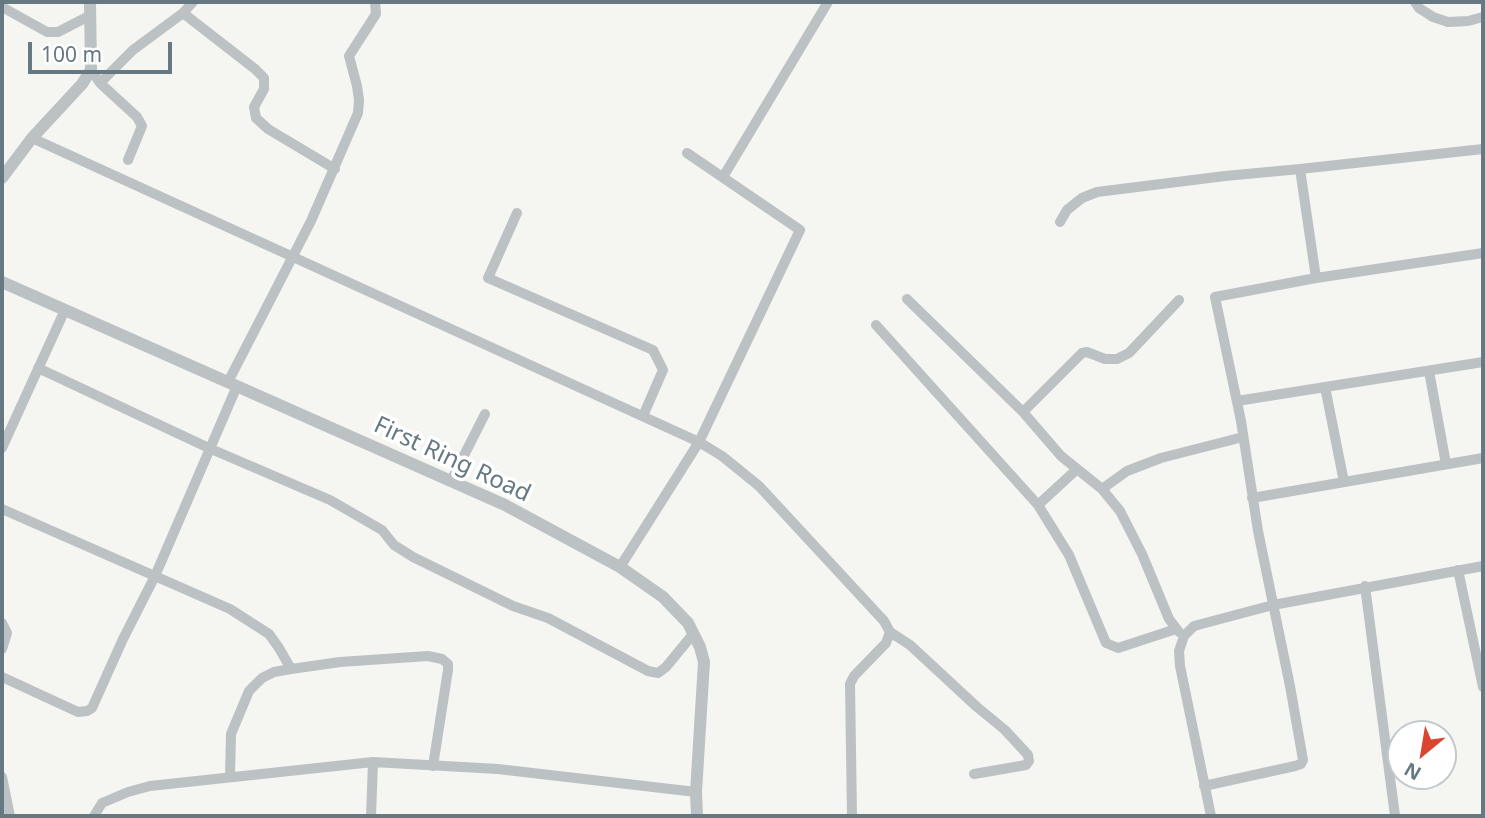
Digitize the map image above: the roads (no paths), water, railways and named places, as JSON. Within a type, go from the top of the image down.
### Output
[{"type":"street","points":[[100,83],[133,50],[183,13],[193,2]]},
{"type":"street","points":[[2,677],[78,712],[87,711],[94,705],[211,449],[232,384],[335,169],[358,113],[358,93],[349,56],[376,14],[374,2]]},
{"type":"street","points":[[723,177],[828,2]]},
{"type":"street","points":[[1415,2],[1426,13],[1448,22],[1483,17]]},
{"type":"street","points":[[2,7],[47,32],[58,32],[91,8]]},
{"type":"street","points":[[2,178],[32,138],[82,84],[91,70],[91,8]]},
{"type":"street","points":[[183,13],[264,78],[264,89],[254,107],[256,118],[268,129],[335,169]]},
{"type":"street","points":[[91,70],[100,83],[137,117],[142,126],[128,160]]},
{"type":"street","points":[[32,138],[643,416],[699,442],[722,456],[759,486],[884,621],[890,632],[911,645],[1005,730],[1028,755],[1029,761],[1026,765],[974,774]]},
{"type":"street","points":[[1060,222],[1066,210],[1082,198],[1097,192],[1483,149]]},
{"type":"street","points":[[620,567],[699,442],[800,230],[687,153]]},
{"type":"street","points":[[1300,169],[1316,278]]},
{"type":"street","points":[[517,213],[488,278],[653,350],[663,370],[643,416]]},
{"type":"street","points":[[1203,786],[1295,766],[1303,760],[1252,498],[1237,401],[1215,298],[1316,278],[1483,253]]},
{"type":"street","name":"First Ring Road","points":[[2,282],[64,312],[505,505],[620,567],[663,597],[678,610],[694,633],[704,662],[697,816]]},
{"type":"street","points":[[907,299],[1023,412],[1061,456],[1102,488],[1120,511],[1142,554],[1169,619],[1180,632],[1180,666],[1211,816]]},
{"type":"street","points":[[1023,412],[1082,353],[1087,352],[1105,359],[1117,359],[1129,353],[1179,300]]},
{"type":"street","points":[[2,448],[64,312]]},
{"type":"street","points":[[876,326],[1038,505],[1069,555],[1106,643],[1118,648],[1180,632],[1208,620],[1273,605],[1483,566]]},
{"type":"street","points":[[1237,401],[1483,362]]},
{"type":"street","points":[[38,368],[211,449],[330,500],[382,530],[394,545],[413,557],[513,606],[548,618],[648,671],[658,673],[666,667],[694,633]]},
{"type":"street","points":[[1429,371],[1446,464]]},
{"type":"street","points":[[1325,387],[1344,482]]},
{"type":"street","points":[[451,481],[485,414]]},
{"type":"street","points":[[1102,488],[1127,471],[1161,458],[1243,437]]},
{"type":"street","points":[[1252,498],[1483,458]]},
{"type":"street","points":[[1038,505],[1076,470]]},
{"type":"street","points":[[2,509],[252,621],[269,634],[290,668]]},
{"type":"street","points":[[1458,570],[1483,687]]},
{"type":"street","points":[[1365,586],[1395,816]]},
{"type":"street","points":[[2,624],[7,633],[2,649]]},
{"type":"street","points":[[852,816],[849,684],[886,643],[890,632]]},
{"type":"street","points":[[230,776],[231,734],[249,691],[262,678],[290,668],[428,656],[442,659],[448,664],[449,670],[433,766]]},
{"type":"street","points":[[93,816],[102,803],[150,786],[373,762],[498,769],[696,792]]},
{"type":"street","points":[[371,816],[373,762]]},
{"type":"street","points":[[2,777],[10,816]]}]
